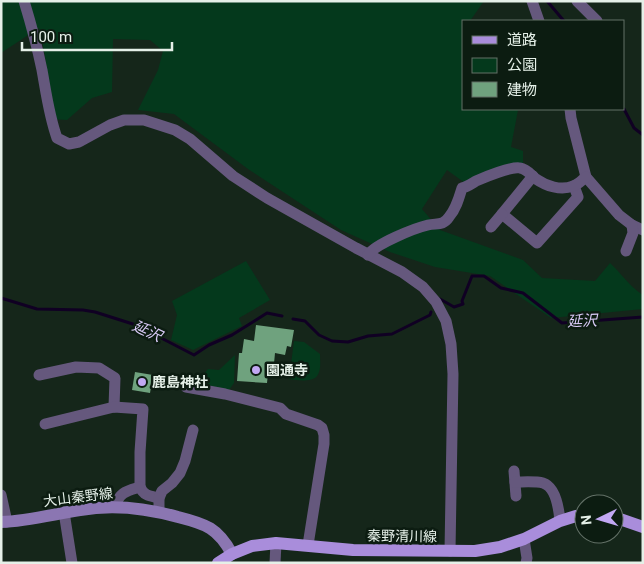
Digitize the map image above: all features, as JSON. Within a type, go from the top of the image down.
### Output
[{"type":"main road","name":"大山秦野線","points":[[4,522],[81,509],[114,507],[159,512],[192,520],[211,528],[226,542],[232,554]]},
{"type":"main road","name":"秦野清川線","points":[[218,563],[232,554],[252,546],[276,543],[353,550],[475,551],[500,547],[524,539],[560,521],[574,517]]},
{"type":"main road","points":[[624,520],[643,527]]},
{"type":"street","points":[[24,1],[40,60],[52,125],[58,138],[69,144],[80,142],[124,120],[144,120],[175,130],[190,138],[233,176],[267,198],[424,286],[436,302],[446,321],[451,344],[453,374],[450,551]]},
{"type":"street","points":[[532,1],[539,20]]},
{"type":"street","points":[[577,1],[597,20]]},
{"type":"street","points":[[570,110],[586,177],[619,215],[638,227],[633,233],[626,251]]},
{"type":"street","points":[[368,255],[371,250],[398,236],[430,224],[440,224],[449,218],[458,202],[462,188],[513,167],[526,170],[539,181],[561,188],[574,186],[586,177]]},
{"type":"street","points":[[491,227],[533,176]]},
{"type":"street","points":[[502,214],[534,248],[578,197],[574,186]]},
{"type":"street","points":[[39,375],[76,367],[99,368],[115,378],[114,407]]},
{"type":"street","points":[[186,387],[225,394],[280,408],[286,414],[318,424],[322,428],[324,444],[308,546]]},
{"type":"street","points":[[45,424],[114,407],[143,409],[140,487],[148,496],[159,498]]},
{"type":"street","points":[[159,512],[159,498],[162,491],[180,473],[193,430]]},
{"type":"street","points":[[516,496],[515,476],[543,483],[550,488],[558,505],[560,521]]},
{"type":"street","points":[[114,507],[122,493],[140,487]]},
{"type":"street","points":[[1,495],[4,522]]},
{"type":"street","points":[[64,512],[72,563]]},
{"type":"street","points":[[524,539],[526,563]]},
{"type":"street","points":[[275,563],[276,543]]},
{"type":"green space","points":[[1,1],[484,1],[471,20],[462,20],[462,110],[518,110],[511,147],[523,151],[523,168],[465,183],[447,170],[422,209],[440,230],[523,260],[542,278],[595,281],[610,263],[643,295],[643,309],[551,318],[490,276],[435,267],[390,252],[341,230],[248,169],[174,114],[138,110],[158,70],[163,51],[150,40],[113,39],[112,92],[92,98],[67,120],[52,119],[46,62],[39,28],[1,53]]},
{"type":"green space","points":[[246,261],[270,300],[239,318],[242,326],[193,350],[171,340],[177,315],[172,301]]},
{"type":"green space","points":[[294,341],[304,342],[320,354],[320,370],[317,376],[311,380],[289,379]]},
{"type":"green space","points":[[235,355],[234,383],[229,390],[196,384],[208,369],[219,370]]},
{"type":"building","points":[[256,325],[294,330],[291,347],[287,346],[285,355],[275,353],[273,374],[268,373],[267,383],[237,381],[239,353],[242,353],[244,339],[254,341]]},
{"type":"building","name":"鹿島神社","points":[[135,372],[153,375],[150,393],[132,390]]},
{"type":"waterway","points":[[547,1],[563,20]]},
{"type":"waterway","points":[[624,109],[634,128],[643,135]]},
{"type":"waterway","name":"延沢","points":[[440,299],[454,307],[463,304],[462,301],[472,276],[484,276],[501,288],[523,293],[562,323],[643,317]]},
{"type":"waterway","name":"延沢","points":[[1,298],[37,309],[95,312],[136,325],[194,355],[209,345],[232,335],[267,313],[282,316]]},
{"type":"waterway","name":"延沢","points":[[293,319],[305,321],[319,335],[332,341],[348,342],[368,336],[392,334],[430,315],[431,312]]},
{"type":"place","name":"園通寺","points":[[256,370]]},
{"type":"place","name":"鹿島神社","points":[[142,382]]}]
